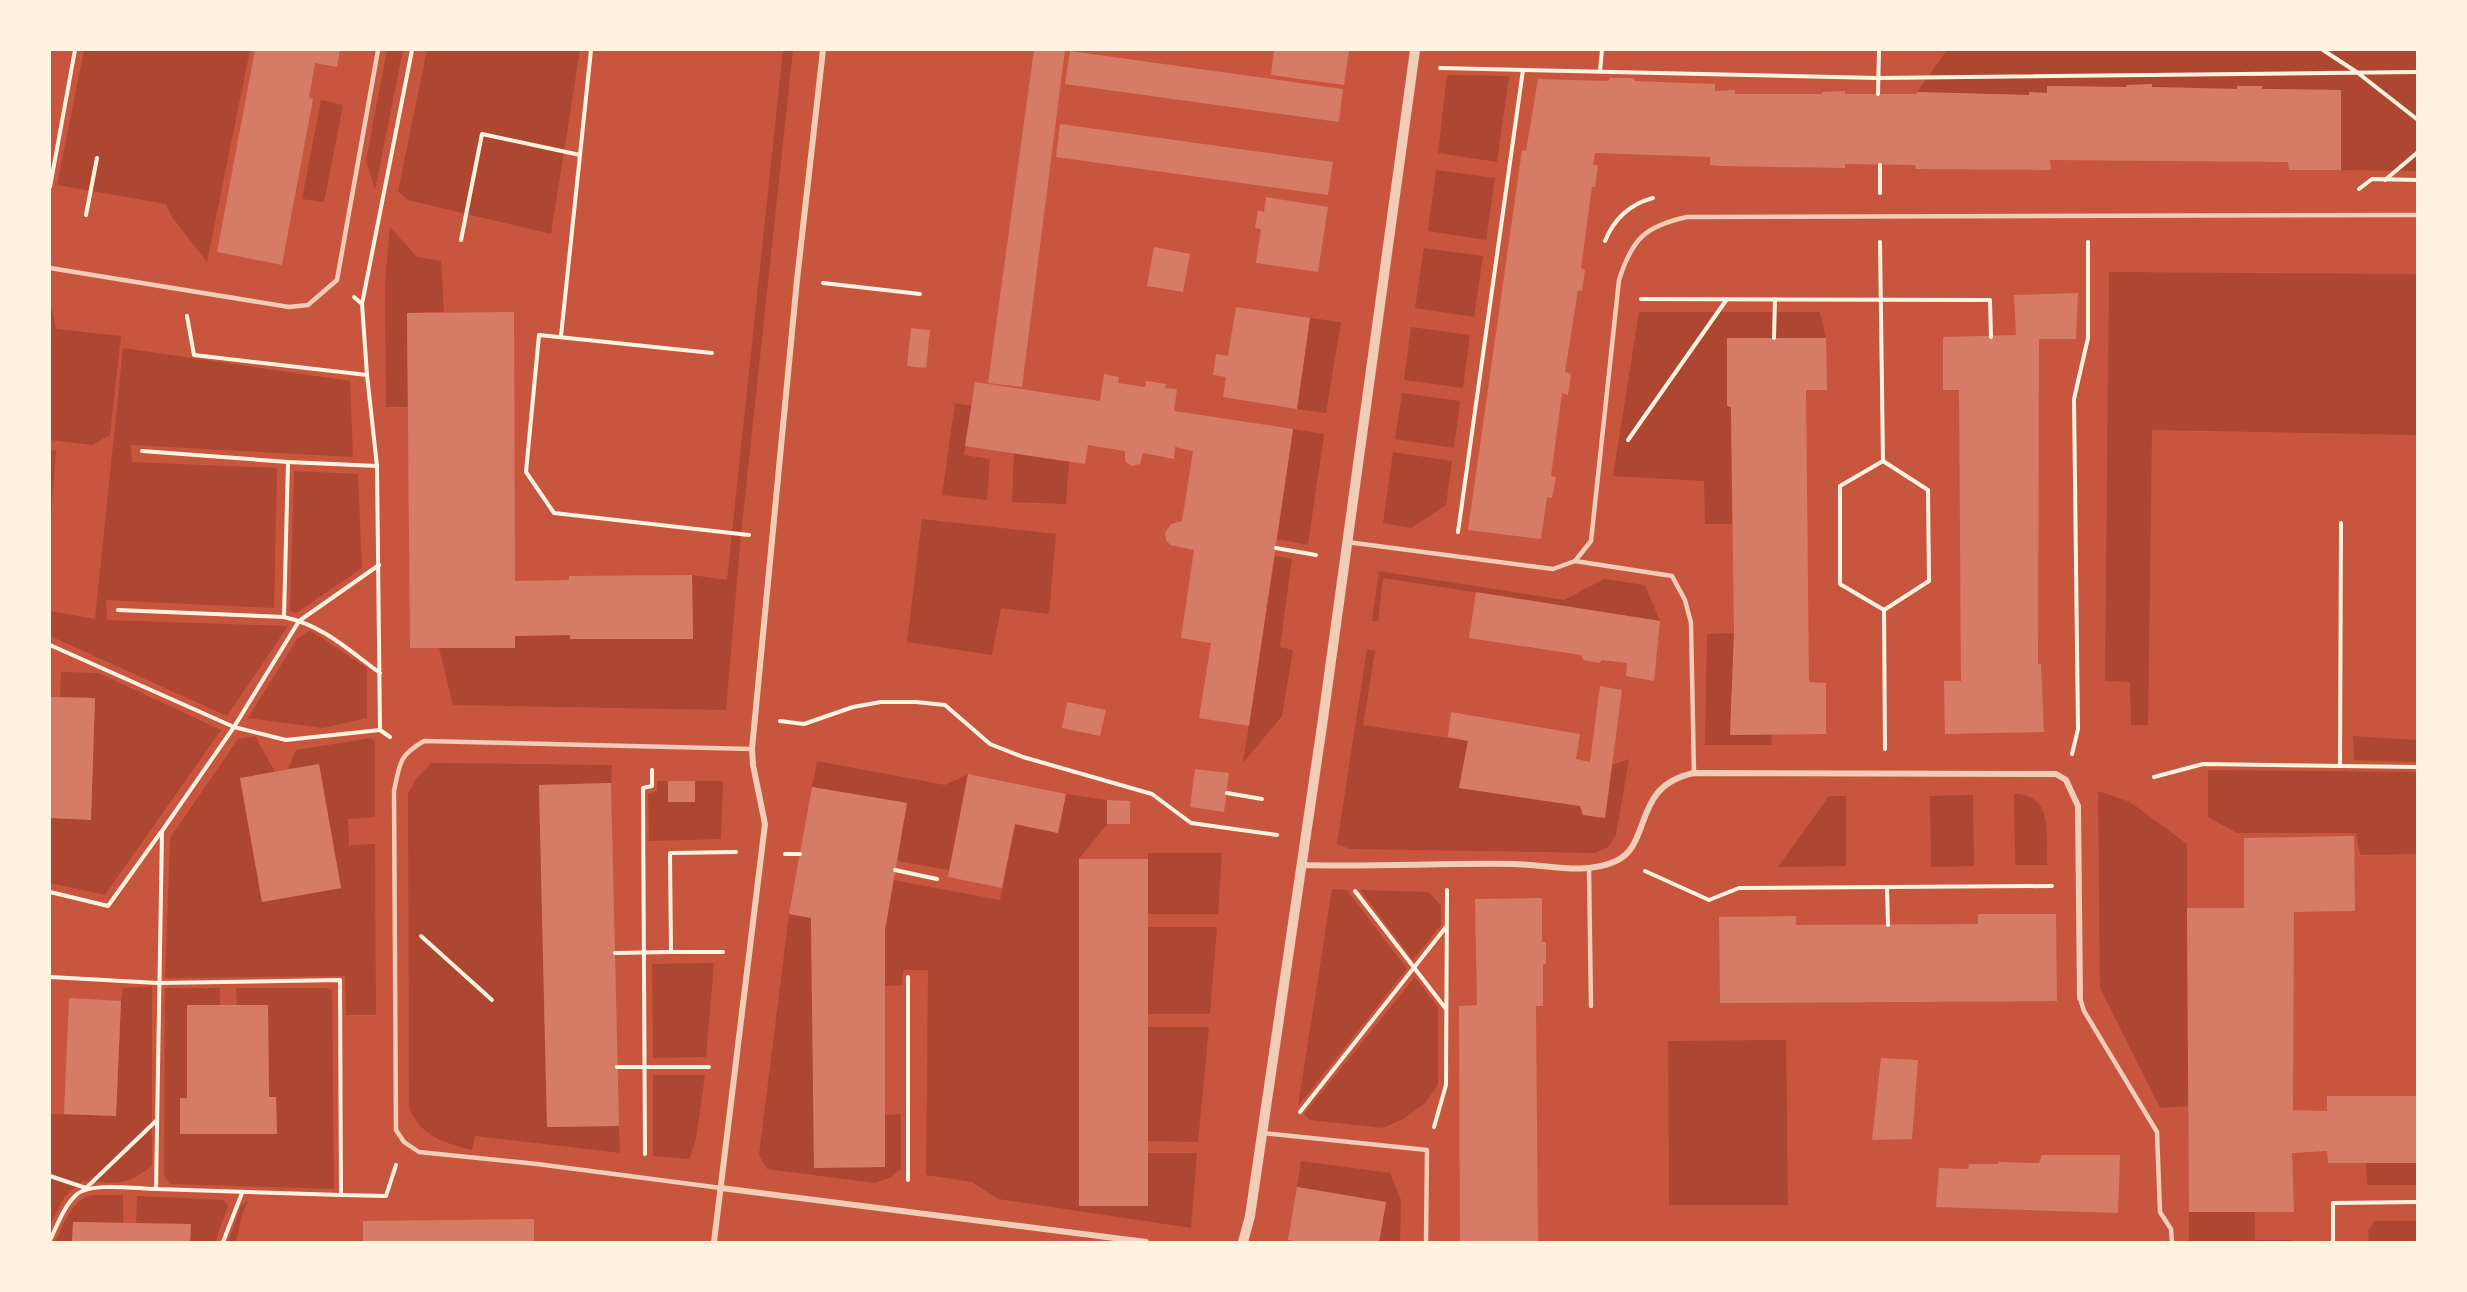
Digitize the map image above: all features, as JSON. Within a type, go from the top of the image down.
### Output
[{"type":"street","points":[[714,1242],[765,824],[752,749],[796,280],[823,50]]},
{"type":"street","points":[[1243,1242],[1250,1216],[1302,865],[1415,50]]},
{"type":"street","points":[[1302,865],[1336,867],[1515,864],[1589,869],[1605,866],[1620,860],[1631,849],[1648,807],[1662,788],[1683,776],[1694,773],[2056,774],[2066,780],[2078,806],[2080,998]]},
{"type":"street","points":[[721,1188],[1146,1242]]},
{"type":"lane","points":[[50,268],[289,306],[308,305],[337,280],[378,50]]},
{"type":"lane","points":[[1575,561],[1591,541],[1617,299],[1625,262],[1636,241],[1649,229],[1666,221],[1687,217],[2418,215]]},
{"type":"lane","points":[[1347,542],[1553,569],[1575,561],[1672,576],[1678,585],[1691,623],[1694,773]]},
{"type":"lane","points":[[721,1188],[537,1164],[419,1152],[404,1142],[396,1130],[394,791],[399,765],[406,751],[424,741],[752,749]]},
{"type":"lane","points":[[1589,869],[1591,1006]]},
{"type":"lane","points":[[2080,998],[2084,1011],[2157,1132],[2160,1212],[2171,1229],[2172,1242]]},
{"type":"lane","points":[[1262,1133],[1427,1150],[1426,1242]]},
{"type":"path","points":[[50,187],[75,50]]},
{"type":"path","points":[[50,645],[234,727],[286,740],[381,730],[377,466],[362,304],[412,50]]},
{"type":"path","points":[[561,336],[591,50]]},
{"type":"path","points":[[1599,71],[1602,50]]},
{"type":"path","points":[[1878,94],[1879,50]]},
{"type":"path","points":[[2323,50],[2358,73],[2418,120]]},
{"type":"path","points":[[1437,68],[1878,78],[2418,72]]},
{"type":"path","points":[[1455,556],[1523,70]]},
{"type":"path","points":[[461,240],[482,134],[580,154]]},
{"type":"path","points":[[2385,180],[2418,152]]},
{"type":"path","points":[[87,215],[97,158]]},
{"type":"path","points":[[2354,193],[2372,179],[2418,180]]},
{"type":"path","points":[[1880,196],[1891,196]]},
{"type":"path","points":[[1603,246],[1610,228],[1625,212],[1639,202],[1656,197]]},
{"type":"path","points":[[1880,217],[1883,461]]},
{"type":"path","points":[[2066,780],[2078,729],[2074,399],[2088,338],[2088,217]]},
{"type":"path","points":[[337,280],[362,304]]},
{"type":"path","points":[[796,280],[920,294]]},
{"type":"path","points":[[182,289],[194,355],[367,375]]},
{"type":"path","points":[[1617,299],[1990,300],[1991,337]]},
{"type":"path","points":[[1624,446],[1726,299]]},
{"type":"path","points":[[1774,338],[1775,299]]},
{"type":"path","points":[[712,353],[539,335],[526,472],[554,513],[741,534]]},
{"type":"path","points":[[142,451],[377,466]]},
{"type":"path","points":[[1883,461],[1928,490],[1929,581],[1884,610]]},
{"type":"path","points":[[1883,461],[1840,486],[1840,584],[1884,610]]},
{"type":"path","points":[[284,617],[288,462]]},
{"type":"path","points":[[2340,766],[2341,523]]},
{"type":"path","points":[[1276,548],[1317,555]]},
{"type":"path","points":[[50,892],[108,906],[234,727],[299,621],[379,565]]},
{"type":"path","points":[[118,610],[284,617],[320,629],[381,674]]},
{"type":"path","points":[[1884,610],[1885,774]]},
{"type":"path","points":[[774,720],[804,724],[853,707],[881,702],[945,705],[990,744],[1023,757],[1152,794],[1191,823],[1305,838]]},
{"type":"path","points":[[645,1164],[643,788],[652,786],[652,747]]},
{"type":"path","points":[[2154,777],[2203,764],[2418,767]]},
{"type":"path","points":[[1227,793],[1262,799]]},
{"type":"path","points":[[156,1190],[162,831]]},
{"type":"path","points":[[671,952],[669,853],[761,854]]},
{"type":"path","points":[[1620,860],[1709,900],[1739,888],[2079,885]]},
{"type":"path","points":[[1427,1150],[1446,1084],[1447,864]]},
{"type":"path","points":[[1336,867],[1446,1009]]},
{"type":"path","points":[[895,870],[937,879]]},
{"type":"path","points":[[1887,887],[1888,925]]},
{"type":"path","points":[[394,912],[492,1000]]},
{"type":"path","points":[[1299,1113],[1446,927]]},
{"type":"path","points":[[615,953],[750,954]]},
{"type":"path","points":[[50,977],[158,982],[340,980],[341,1195]]},
{"type":"path","points":[[908,977],[908,1180]]},
{"type":"path","points":[[617,1067],[710,1067]]},
{"type":"path","points":[[50,1240],[74,1196],[87,1188],[158,1119]]},
{"type":"path","points":[[50,1176],[87,1188],[386,1196],[404,1142]]},
{"type":"path","points":[[223,1242],[242,1193]]},
{"type":"path","points":[[2333,1242],[2333,1203],[2418,1202]]},
{"type":"shaded area","points":[[84,50],[250,50],[207,262],[172,217],[166,204],[57,185]]},
{"type":"shaded area","points":[[387,50],[403,50],[375,190],[366,160]]},
{"type":"shaded area","points":[[427,50],[580,50],[551,234],[408,200],[398,191]]},
{"type":"shaded area","points":[[783,50],[793,50],[741,534],[726,710],[453,705],[439,648],[515,648],[515,636],[570,635],[571,639],[693,639],[692,575],[727,580]]},
{"type":"shaded area","points":[[1947,50],[2417,50],[2417,171],[2341,170],[2340,90],[2262,89],[2262,86],[2237,86],[2237,89],[2152,87],[2152,84],[2126,87],[2048,86],[2047,93],[2029,92],[2029,95],[1917,92]]},
{"type":"shaded area","points":[[1447,75],[1509,76],[1497,162],[1438,153]]},
{"type":"shaded area","points":[[321,100],[343,105],[324,202],[302,199]]},
{"type":"shaded area","points":[[1436,170],[1495,178],[1486,240],[1428,231]]},
{"type":"shaded area","points":[[390,227],[417,257],[441,261],[444,312],[407,313],[408,407],[386,407],[385,282]]},
{"type":"shaded area","points":[[1424,248],[1483,256],[1474,317],[1415,308]]},
{"type":"shaded area","points":[[2109,272],[2417,274],[2417,435],[2152,430],[2148,725],[2131,725],[2130,682],[2105,681]]},
{"type":"shaded area","points":[[50,308],[56,329],[121,336],[110,435],[92,445],[50,440]]},
{"type":"shaded area","points":[[1639,312],[1820,312],[1826,338],[1727,339],[1727,405],[1731,407],[1732,524],[1705,524],[1704,481],[1613,476]]},
{"type":"shaded area","points":[[1310,318],[1341,322],[1326,413],[1297,409]]},
{"type":"shaded area","points":[[1411,327],[1470,335],[1463,388],[1404,380]]},
{"type":"shaded area","points":[[123,348],[350,381],[353,457],[131,445],[132,462],[277,468],[274,608],[106,600],[107,620],[288,626],[227,716],[50,636],[50,611],[95,619]]},
{"type":"shaded area","points":[[1402,393],[1460,401],[1454,448],[1395,439]]},
{"type":"shaded area","points":[[955,403],[972,406],[964,455],[990,459],[987,500],[942,495]]},
{"type":"shaded area","points":[[1293,429],[1324,434],[1308,545],[1277,539]]},
{"type":"shaded area","points":[[50,450],[56,451],[50,528]]},
{"type":"shaded area","points":[[1393,452],[1452,461],[1446,505],[1411,528],[1383,523]]},
{"type":"shaded area","points":[[1014,453],[1069,461],[1066,504],[1012,502]]},
{"type":"shaded area","points":[[294,471],[358,474],[362,568],[296,613],[290,611]]},
{"type":"shaded area","points":[[922,519],[1056,534],[1049,614],[1001,608],[992,655],[907,642]]},
{"type":"shaded area","points":[[1275,556],[1292,559],[1280,647],[1293,650],[1282,716],[1243,763]]},
{"type":"shaded area","points":[[1379,571],[1564,600],[1604,579],[1645,585],[1660,621],[1383,578],[1378,621],[1372,621]]},
{"type":"shaded area","points":[[310,630],[367,668],[367,718],[323,728],[248,718],[297,639]]},
{"type":"shaded area","points":[[1734,633],[1730,735],[1771,734],[1772,745],[1705,745],[1707,634]]},
{"type":"shaded area","points":[[1367,649],[1375,651],[1363,725],[1468,741],[1459,788],[1580,806],[1583,815],[1605,818],[1612,765],[1629,759],[1616,835],[1608,847],[1595,853],[1350,849],[1337,844]]},
{"type":"shaded area","points":[[61,672],[99,673],[221,730],[105,895],[50,883],[50,818],[91,819],[95,698],[60,697]]},
{"type":"shaded area","points":[[255,736],[275,772],[240,778],[262,902],[341,888],[319,764],[288,769],[296,750],[371,738],[375,742],[375,817],[348,819],[349,845],[375,844],[376,1015],[346,1015],[345,976],[165,978],[170,838],[238,739]]},
{"type":"shaded area","points":[[2353,736],[2417,740],[2417,762],[2354,760]]},
{"type":"shaded area","points":[[817,761],[945,785],[968,774],[949,870],[897,861],[907,803],[812,787]]},
{"type":"shaded area","points":[[431,763],[612,765],[611,783],[539,785],[547,1127],[619,1126],[620,1153],[475,1136],[472,1150],[443,1141],[427,1132],[409,1108],[408,794],[416,779]]},
{"type":"shaded area","points":[[2208,770],[2417,772],[2417,854],[2360,855],[2356,833],[2237,833],[2208,817]]},
{"type":"shaded area","points":[[657,781],[668,781],[668,802],[694,802],[695,781],[723,781],[721,839],[649,841],[648,794],[657,791]]},
{"type":"shaded area","points":[[2098,791],[2130,802],[2187,844],[2188,1106],[2160,1108],[2100,988]]},
{"type":"shaded area","points":[[1066,794],[1107,800],[1107,824],[1079,859],[1079,1206],[1147,1206],[1148,1153],[1197,1153],[1191,1228],[998,1199],[972,1182],[926,1175],[928,970],[903,970],[902,985],[885,986],[885,930],[893,880],[1000,900],[1015,824],[1058,833]]},
{"type":"shaded area","points":[[2014,794],[2027,796],[2036,801],[2042,809],[2047,829],[2047,865],[2015,865]]},
{"type":"shaded area","points":[[1973,795],[1974,866],[1931,867],[1930,796]]},
{"type":"shaded area","points":[[1829,796],[1846,796],[1846,866],[1778,867]]},
{"type":"shaded area","points":[[1148,853],[1222,853],[1218,914],[1148,914]]},
{"type":"shaded area","points":[[1332,889],[1347,890],[1407,969],[1298,1106]]},
{"type":"shaded area","points":[[1360,890],[1428,892],[1441,905],[1441,925],[1413,960]]},
{"type":"shaded area","points":[[789,914],[811,918],[814,1168],[885,1167],[885,1115],[901,1114],[901,1169],[891,1177],[875,1183],[767,1169],[759,1155]]},
{"type":"shaded area","points":[[1148,927],[1217,927],[1210,1014],[1148,1014]]},
{"type":"shaded area","points":[[714,963],[706,1057],[653,1058],[652,964]]},
{"type":"shaded area","points":[[1415,977],[1438,1007],[1438,1085],[1425,1103],[1405,1118],[1383,1128],[1310,1120],[1304,1114]]},
{"type":"shaded area","points":[[152,986],[152,1166],[127,1181],[82,1181],[65,1196],[50,1225],[50,1114],[116,1116],[123,988]]},
{"type":"shaded area","points":[[165,988],[220,988],[220,1005],[187,1005],[187,1098],[180,1098],[181,1134],[277,1133],[276,1097],[269,1097],[268,1005],[237,1005],[236,988],[327,988],[332,990],[334,1189],[170,1184],[164,1175]]},
{"type":"shaded area","points":[[1148,1027],[1209,1027],[1198,1142],[1148,1141]]},
{"type":"shaded area","points":[[1786,1040],[1788,1205],[1669,1205],[1668,1041]]},
{"type":"shaded area","points":[[653,1075],[705,1075],[696,1139],[689,1159],[653,1156]]},
{"type":"shaded area","points":[[1301,1161],[1390,1173],[1401,1200],[1400,1242],[1379,1242],[1386,1202],[1297,1187]]},
{"type":"shaded area","points":[[2366,1163],[2417,1163],[2417,1185],[2367,1185]]},
{"type":"shaded area","points":[[92,1195],[123,1195],[123,1223],[73,1222],[72,1242],[55,1242],[73,1208]]},
{"type":"shaded area","points":[[137,1196],[224,1200],[228,1206],[215,1242],[190,1242],[191,1224],[136,1224]]},
{"type":"shaded area","points":[[249,1200],[243,1211],[236,1242],[228,1242],[241,1206]]},
{"type":"shaded area","points":[[2255,1211],[2255,1240],[2291,1240],[2291,1242],[2189,1242],[2189,1212]]},
{"type":"shaded area","points":[[2375,1221],[2417,1221],[2417,1242],[2369,1242],[2368,1230]]},
{"type":"building","points":[[255,50],[340,50],[337,67],[315,63],[309,98],[313,99],[282,265],[217,252]]},
{"type":"building","points":[[1034,50],[1065,50],[1022,387],[988,383]]},
{"type":"building","points":[[1274,50],[1349,51],[1344,85],[1271,75]]},
{"type":"building","points":[[1070,51],[1343,89],[1339,122],[1065,84]]},
{"type":"building","points":[[1610,78],[1715,84],[1715,91],[1735,90],[1735,94],[1822,94],[1822,92],[1845,91],[1845,94],[1917,94],[1917,92],[2029,95],[2029,92],[2047,93],[2047,86],[2126,87],[2127,85],[2152,84],[2152,87],[2237,89],[2237,86],[2262,86],[2262,89],[2341,90],[2341,170],[2289,170],[2288,162],[2050,160],[2051,170],[1916,169],[1915,165],[1845,164],[1845,168],[1722,166],[1710,165],[1710,157],[1595,153],[1593,165],[1598,165],[1595,187],[1592,187],[1581,268],[1585,270],[1582,291],[1578,290],[1565,372],[1571,374],[1568,395],[1562,393],[1551,476],[1556,477],[1552,498],[1547,497],[1541,539],[1468,530],[1522,150],[1526,151],[1538,79],[1608,81]]},
{"type":"building","points":[[1060,124],[1333,162],[1328,195],[1056,157]]},
{"type":"building","points":[[1266,197],[1328,207],[1318,272],[1256,263],[1261,229],[1255,228],[1258,210],[1264,212]]},
{"type":"building","points":[[1154,247],[1190,254],[1183,292],[1147,286]]},
{"type":"building","points":[[2078,293],[2076,339],[2039,339],[2038,664],[2041,664],[2044,732],[1945,734],[1944,681],[1961,681],[1959,390],[1943,390],[1943,337],[2016,335],[2014,295]]},
{"type":"building","points":[[1236,307],[1310,318],[1297,409],[1223,397],[1226,377],[1213,375],[1216,354],[1228,356]]},
{"type":"building","points":[[514,312],[515,581],[569,580],[569,576],[692,575],[693,639],[570,639],[570,635],[515,636],[515,648],[410,648],[407,313]]},
{"type":"building","points":[[911,328],[930,330],[926,368],[907,366]]},
{"type":"building","points":[[1727,338],[1826,338],[1827,390],[1806,390],[1809,682],[1826,683],[1826,734],[1730,735],[1734,633],[1731,407],[1727,406]]},
{"type":"building","points":[[1104,374],[1119,377],[1118,383],[1145,387],[1146,381],[1166,384],[1165,388],[1177,389],[1174,411],[1293,429],[1249,726],[1199,718],[1211,643],[1181,638],[1194,550],[1170,545],[1165,533],[1171,524],[1182,521],[1193,451],[1175,447],[1174,459],[1143,453],[1140,464],[1131,466],[1125,461],[1125,451],[1088,445],[1085,464],[965,446],[975,382],[1100,401]]},
{"type":"building","points":[[1476,592],[1660,621],[1654,681],[1626,676],[1627,663],[1602,660],[1599,663],[1583,660],[1581,655],[1469,638]]},
{"type":"building","points":[[1600,686],[1622,690],[1605,818],[1583,815],[1580,806],[1459,788],[1468,741],[1448,737],[1451,712],[1580,734],[1576,759],[1590,762]]},
{"type":"building","points":[[50,697],[95,698],[91,820],[50,818]]},
{"type":"building","points":[[1067,702],[1106,710],[1100,736],[1062,728]]},
{"type":"building","points":[[319,764],[341,888],[262,902],[240,778]]},
{"type":"building","points":[[1195,769],[1229,773],[1224,812],[1190,807]]},
{"type":"building","points":[[968,774],[1066,794],[1058,833],[1015,824],[1002,888],[948,877]]},
{"type":"building","points":[[668,781],[695,781],[695,802],[668,802]]},
{"type":"building","points":[[611,783],[619,1126],[547,1127],[539,785]]},
{"type":"building","points":[[812,787],[907,803],[885,930],[885,1167],[814,1168],[811,918],[789,914]]},
{"type":"building","points":[[1107,800],[1130,801],[1130,824],[1107,824]]},
{"type":"building","points":[[2354,836],[2355,911],[2294,912],[2293,1110],[2327,1111],[2327,1096],[2418,1096],[2418,1163],[2328,1163],[2327,1151],[2292,1153],[2294,1212],[2189,1212],[2187,908],[2244,908],[2244,838]]},
{"type":"building","points":[[1079,859],[1148,859],[1148,1206],[1079,1206]]},
{"type":"building","points":[[1542,898],[1542,942],[1546,942],[1546,964],[1543,964],[1543,1006],[1536,1006],[1538,1242],[1460,1242],[1459,1006],[1477,1005],[1475,899]]},
{"type":"building","points":[[1978,914],[2056,914],[2057,1001],[1720,1003],[1719,917],[1796,916],[1796,925],[1978,924]]},
{"type":"building","points":[[69,998],[121,1001],[116,1116],[64,1114]]},
{"type":"building","points":[[187,1005],[268,1005],[269,1097],[276,1097],[277,1134],[180,1134],[180,1098],[187,1098]]},
{"type":"building","points":[[1881,1058],[1918,1060],[1912,1139],[1872,1140]]},
{"type":"building","points":[[2042,1155],[2120,1155],[2118,1213],[1936,1207],[1939,1168],[1968,1169],[1969,1164],[1998,1164],[1999,1162],[2039,1163]]},
{"type":"building","points":[[1297,1187],[1386,1202],[1379,1242],[1288,1240]]},
{"type":"building","points":[[534,1219],[534,1242],[363,1242],[363,1221]]},
{"type":"building","points":[[73,1222],[191,1224],[190,1242],[72,1242]]}]
